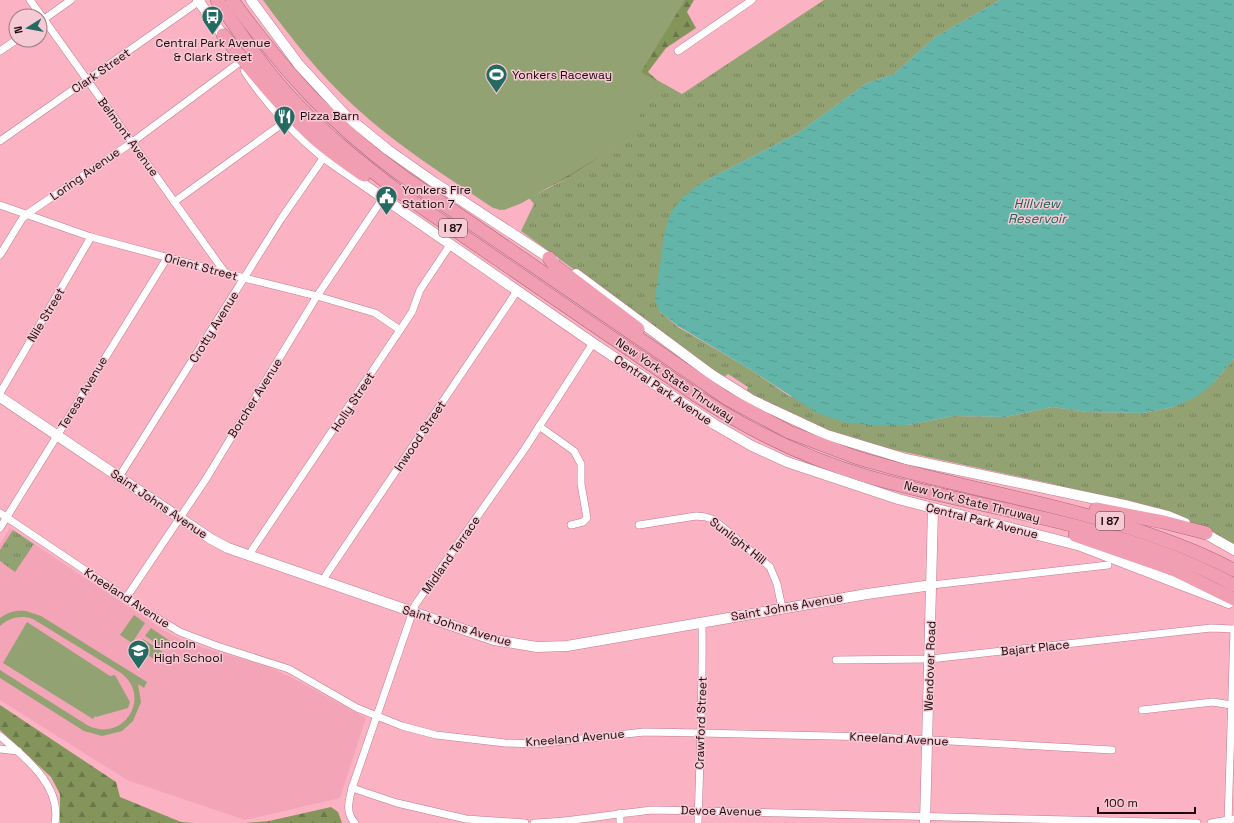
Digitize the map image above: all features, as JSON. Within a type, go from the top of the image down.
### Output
[{"type":"highway","name":"New York State Thruway","points":[[217,0],[262,64],[296,103],[348,152],[395,189],[697,396],[758,432],[801,453],[846,470],[1146,546],[1190,563],[1234,586]]},
{"type":"highway","name":"New York State Thruway","points":[[232,0],[295,81],[328,115],[364,147],[401,175],[655,350],[746,410],[810,441],[878,464],[1136,529],[1181,544],[1234,570]]},
{"type":"highway","points":[[223,35],[268,90],[310,134],[332,153],[373,181],[395,189]]},
{"type":"highway","points":[[549,258],[555,266],[598,297],[644,334],[655,350]]},
{"type":"highway","points":[[981,490],[1062,502],[1168,523],[1206,533]]},
{"type":"highway","points":[[984,505],[1162,565],[1234,599]]},
{"type":"main road","points":[[251,0],[298,65],[346,116],[406,162],[592,286],[674,347],[734,389],[793,420],[827,434],[906,459],[1129,506],[1168,516],[1206,533],[1234,550]]},
{"type":"main road","name":"Central Park Avenue","points":[[200,1],[264,97],[324,158],[593,343],[714,424],[752,446],[788,462],[898,499],[1081,546],[1234,605]]},
{"type":"main road","name":"Saint Johns Avenue","points":[[0,397],[216,542],[250,557],[494,640],[521,645],[544,647],[575,644],[782,608],[932,585]]},
{"type":"main road","name":"Wendover Road","points":[[926,820],[933,509]]},
{"type":"street","points":[[48,17],[71,0]]},
{"type":"street","points":[[678,51],[752,0]]},
{"type":"street","name":"Clark Street","points":[[0,141],[200,1]]},
{"type":"street","name":"Belmont Avenue","points":[[48,29],[226,274]]},
{"type":"street","name":"Loring Avenue","points":[[0,255],[22,219],[27,214],[131,142],[240,62]]},
{"type":"street","points":[[174,202],[286,121]]},
{"type":"street","name":"Crotty Avenue","points":[[119,477],[281,219],[324,158]]},
{"type":"street","name":"Borcher Avenue","points":[[126,598],[179,517],[206,479],[317,296],[383,198]]},
{"type":"street","name":"Orient Street","points":[[0,205],[91,237],[226,274],[317,296],[375,313],[400,330]]},
{"type":"street","name":"Nile Street","points":[[0,393],[91,237]]},
{"type":"street","name":"Holly Street","points":[[250,557],[252,550],[412,312],[420,290],[450,245]]},
{"type":"street","name":"Teresa Avenue","points":[[0,528],[167,258]]},
{"type":"street","name":"Inwood Street","points":[[324,582],[326,575],[518,291]]},
{"type":"street","name":"Midland Terrace","points":[[354,823],[349,813],[348,805],[352,788],[415,605],[539,426],[593,343]]},
{"type":"street","points":[[539,426],[574,451],[581,464],[582,484],[587,518],[583,522],[571,525]]},
{"type":"street","name":"Kneeland Avenue","points":[[0,512],[126,598],[180,632],[217,646],[288,669],[357,708],[377,717],[402,726],[436,735],[505,744],[536,744],[644,732],[701,733],[928,740],[1112,750]]},
{"type":"street","name":"Sunlight Hill","points":[[639,525],[696,516],[714,520],[770,567],[778,584],[782,608]]},
{"type":"street","name":"Saint Johns Avenue","points":[[932,585],[1108,564]]},
{"type":"street","name":"Crawford Street","points":[[698,823],[703,686],[702,622]]},
{"type":"street","name":"Bajart Place","points":[[836,660],[930,659],[1211,628],[1234,629]]},
{"type":"street","points":[[1211,823],[1230,821],[1234,629]]},
{"type":"street","points":[[1142,710],[1213,702],[1232,703]]},
{"type":"street","points":[[0,736],[34,766],[45,781],[54,805],[55,823]]},
{"type":"street","points":[[0,749],[18,751]]},
{"type":"street","points":[[352,788],[397,804],[466,819],[525,823]]},
{"type":"street","name":"Devoe Avenue","points":[[534,823],[584,819],[620,813],[655,810],[698,810],[926,820],[1197,823]]},
{"type":"street","points":[[620,813],[620,823]]},
{"type":"shaded area","name":"Lincoln High School","points":[[10,528],[165,631],[188,643],[266,666],[291,677],[366,718],[340,798],[245,820],[127,780],[0,700],[0,544]]},
{"type":"green space","name":"Yonkers Raceway","points":[[263,0],[685,0],[641,72],[658,82],[626,141],[522,203],[504,210],[493,208],[422,160],[370,120],[341,94],[317,68]]},
{"type":"green space","points":[[684,0],[694,0],[687,12],[696,28],[666,48],[648,72],[657,80],[626,140],[570,177],[500,210],[494,207],[639,72]]},
{"type":"green space","points":[[824,0],[1000,0],[935,37],[894,74],[867,83],[798,133],[701,183],[659,311],[678,327],[748,368],[789,396],[907,425],[954,416],[1005,417],[1052,407],[1087,412],[1143,413],[1173,407],[1214,382],[1234,359],[1234,544],[1178,517],[1053,484],[872,445],[829,433],[746,393],[748,387],[728,374],[723,378],[521,231],[534,204],[529,198],[570,177],[626,140],[657,80],[682,94]]},
{"type":"green space","points":[[13,530],[34,544],[15,572],[0,561],[0,550]]},
{"type":"green space","points":[[26,611],[41,616],[147,682],[144,688],[138,684],[141,702],[133,721],[122,731],[102,736],[84,731],[0,678],[0,670],[87,725],[100,729],[112,728],[122,723],[130,715],[134,705],[134,694],[130,683],[121,673],[33,619],[20,617],[12,619],[0,626],[0,618],[6,614]]},
{"type":"green space","points":[[134,615],[145,623],[132,643],[120,635]]},
{"type":"green space","points":[[27,622],[110,676],[115,675],[130,702],[128,708],[96,717],[95,716],[93,719],[3,663]]},
{"type":"green space","points":[[151,628],[170,641],[165,649],[145,636]]},
{"type":"green space","points":[[143,639],[163,652],[157,661],[137,648]]},
{"type":"green space","points":[[0,705],[116,782],[120,797],[181,822],[194,823],[60,823],[60,794],[51,777],[0,730]]},
{"type":"green space","points":[[331,807],[338,812],[342,823],[245,823],[269,821]]},
{"type":"water","name":"Hillview Reservoir","points":[[1000,0],[1234,0],[1234,359],[1214,382],[1198,396],[1173,407],[1143,413],[1087,412],[1052,407],[1005,417],[954,416],[907,425],[869,425],[844,422],[817,413],[748,368],[678,326],[659,311],[655,299],[665,230],[671,212],[682,198],[701,183],[798,133],[867,83],[894,74],[935,37]]},
{"type":"place","name":"Central Park Avenue & Clark Street","points":[[213,36]]},
{"type":"place","name":"Yonkers Raceway","points":[[497,94]]},
{"type":"place","name":"Pizza Barn","points":[[285,136]]},
{"type":"place","name":"Yonkers Fire Station 7","points":[[386,216]]},
{"type":"place","name":"Lincoln High School","points":[[139,670]]}]
